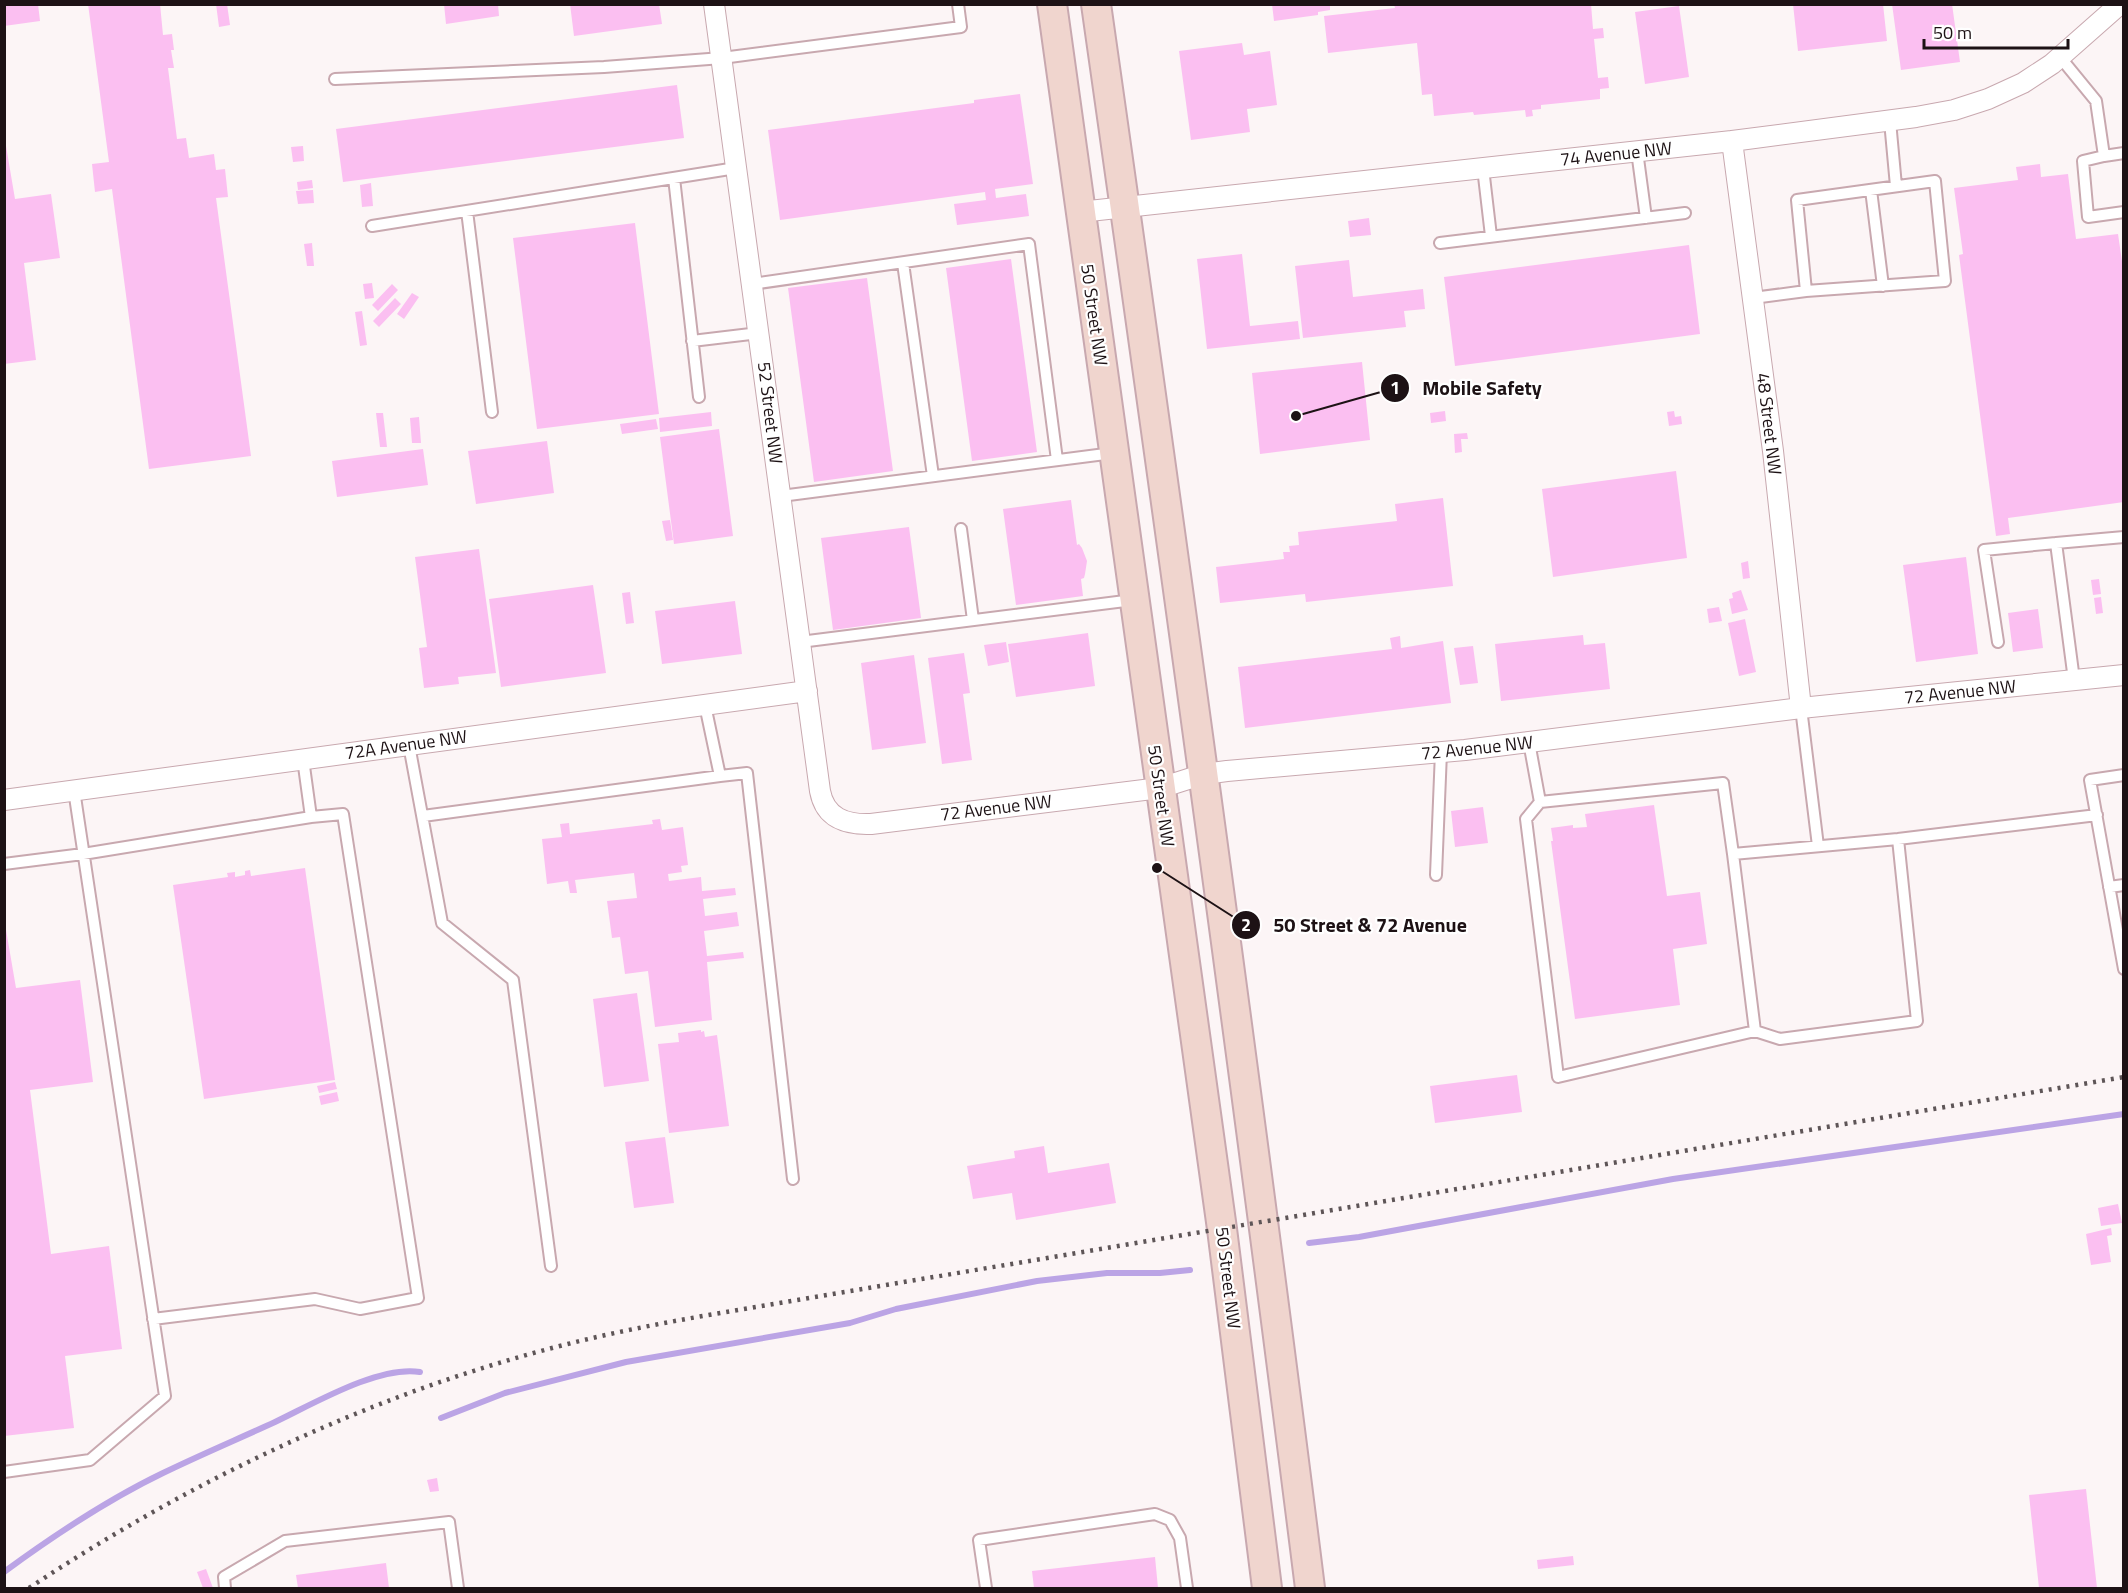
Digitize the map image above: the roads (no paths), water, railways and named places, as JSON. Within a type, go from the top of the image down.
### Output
[{"type":"main road","name":"50 Street NW","points":[[1052,4],[1222,1229],[1267,1588]]},
{"type":"main road","points":[[1096,4],[1204,774],[1310,1588]]},
{"type":"street","name":"52 Street NW","points":[[714,4],[822,799],[834,817]]},
{"type":"street","name":"74 Avenue NW","points":[[1080,212],[1732,141],[1890,121],[1954,110],[1988,99],[2023,83],[2060,57],[2112,7]]},
{"type":"street","name":"48 Street NW","points":[[1732,141],[1773,451],[1801,708]]},
{"type":"street","name":"72 Avenue NW","points":[[834,817],[855,825],[871,824],[1160,788],[1204,774],[1441,752],[1801,708],[2124,675]]},
{"type":"street","name":"72A Avenue NW","points":[[4,800],[807,691]]},
{"type":"lane","points":[[334,78],[604,67],[722,58],[961,27],[958,4]]},
{"type":"lane","points":[[2060,57],[2096,101],[2104,156]]},
{"type":"lane","points":[[1890,121],[1896,186]]},
{"type":"lane","points":[[1637,151],[1646,218]]},
{"type":"lane","points":[[2124,153],[2083,161],[2088,217],[2124,212]]},
{"type":"lane","points":[[372,226],[736,168]]},
{"type":"lane","points":[[1483,168],[1491,236]]},
{"type":"lane","points":[[674,178],[699,397]]},
{"type":"lane","points":[[1753,298],[1806,291],[1945,280],[1935,181],[1797,200],[1806,291]]},
{"type":"lane","points":[[1871,190],[1883,286]]},
{"type":"lane","points":[[467,211],[492,412]]},
{"type":"lane","points":[[1440,243],[1685,213]]},
{"type":"lane","points":[[752,284],[1029,244],[1057,460]]},
{"type":"lane","points":[[903,263],[933,476]]},
{"type":"lane","points":[[692,341],[759,333]]},
{"type":"lane","points":[[781,496],[1114,453]]},
{"type":"lane","points":[[961,529],[973,620]]},
{"type":"lane","points":[[1998,642],[1984,550],[2124,537]]},
{"type":"lane","points":[[2056,543],[2074,680]]},
{"type":"lane","points":[[800,642],[1134,600]]},
{"type":"lane","points":[[705,705],[720,776]]},
{"type":"lane","points":[[1801,708],[1818,846]]},
{"type":"lane","points":[[1529,742],[1540,801]]},
{"type":"lane","points":[[409,745],[442,923],[513,980],[551,1266]]},
{"type":"lane","points":[[1436,875],[1441,752]]},
{"type":"lane","points":[[303,759],[311,817]]},
{"type":"lane","points":[[423,816],[747,773],[793,1179]]},
{"type":"lane","points":[[2124,775],[2090,780],[2124,969]]},
{"type":"lane","points":[[1755,1031],[1723,783],[1540,801],[1526,819],[1558,1077],[1755,1031],[1780,1039],[1917,1021],[1898,839]]},
{"type":"lane","points":[[4,1472],[90,1460],[165,1396],[74,790]]},
{"type":"lane","points":[[4,864],[343,814],[418,1298],[360,1309],[315,1299],[153,1319]]},
{"type":"lane","points":[[1733,854],[1898,839],[2097,815]]},
{"type":"lane","points":[[2109,887],[2124,885]]},
{"type":"lane","points":[[987,1588],[979,1540],[1155,1514],[1170,1520],[1180,1538],[1187,1588]]},
{"type":"lane","points":[[225,1588],[224,1577],[285,1541],[449,1522],[458,1588]]},
{"type":"waterway","points":[[1309,1243],[1359,1237],[1673,1179],[2124,1114]]},
{"type":"waterway","points":[[441,1418],[505,1393],[626,1362],[850,1323],[896,1309],[1037,1281],[1107,1273],[1160,1273],[1190,1270]]},
{"type":"waterway","points":[[4,1572],[122,1494],[163,1473],[366,1380],[404,1371],[420,1372]]},
{"type":"railway","points":[[29,1588],[98,1544],[168,1504],[314,1431],[389,1400],[466,1373],[544,1350],[624,1331],[710,1315],[2124,1077]]},
{"type":"place","name":"Mobile Safety","points":[[1296,416]]},
{"type":"place","name":"50 Street & 72 Avenue","points":[[1157,868]]}]
